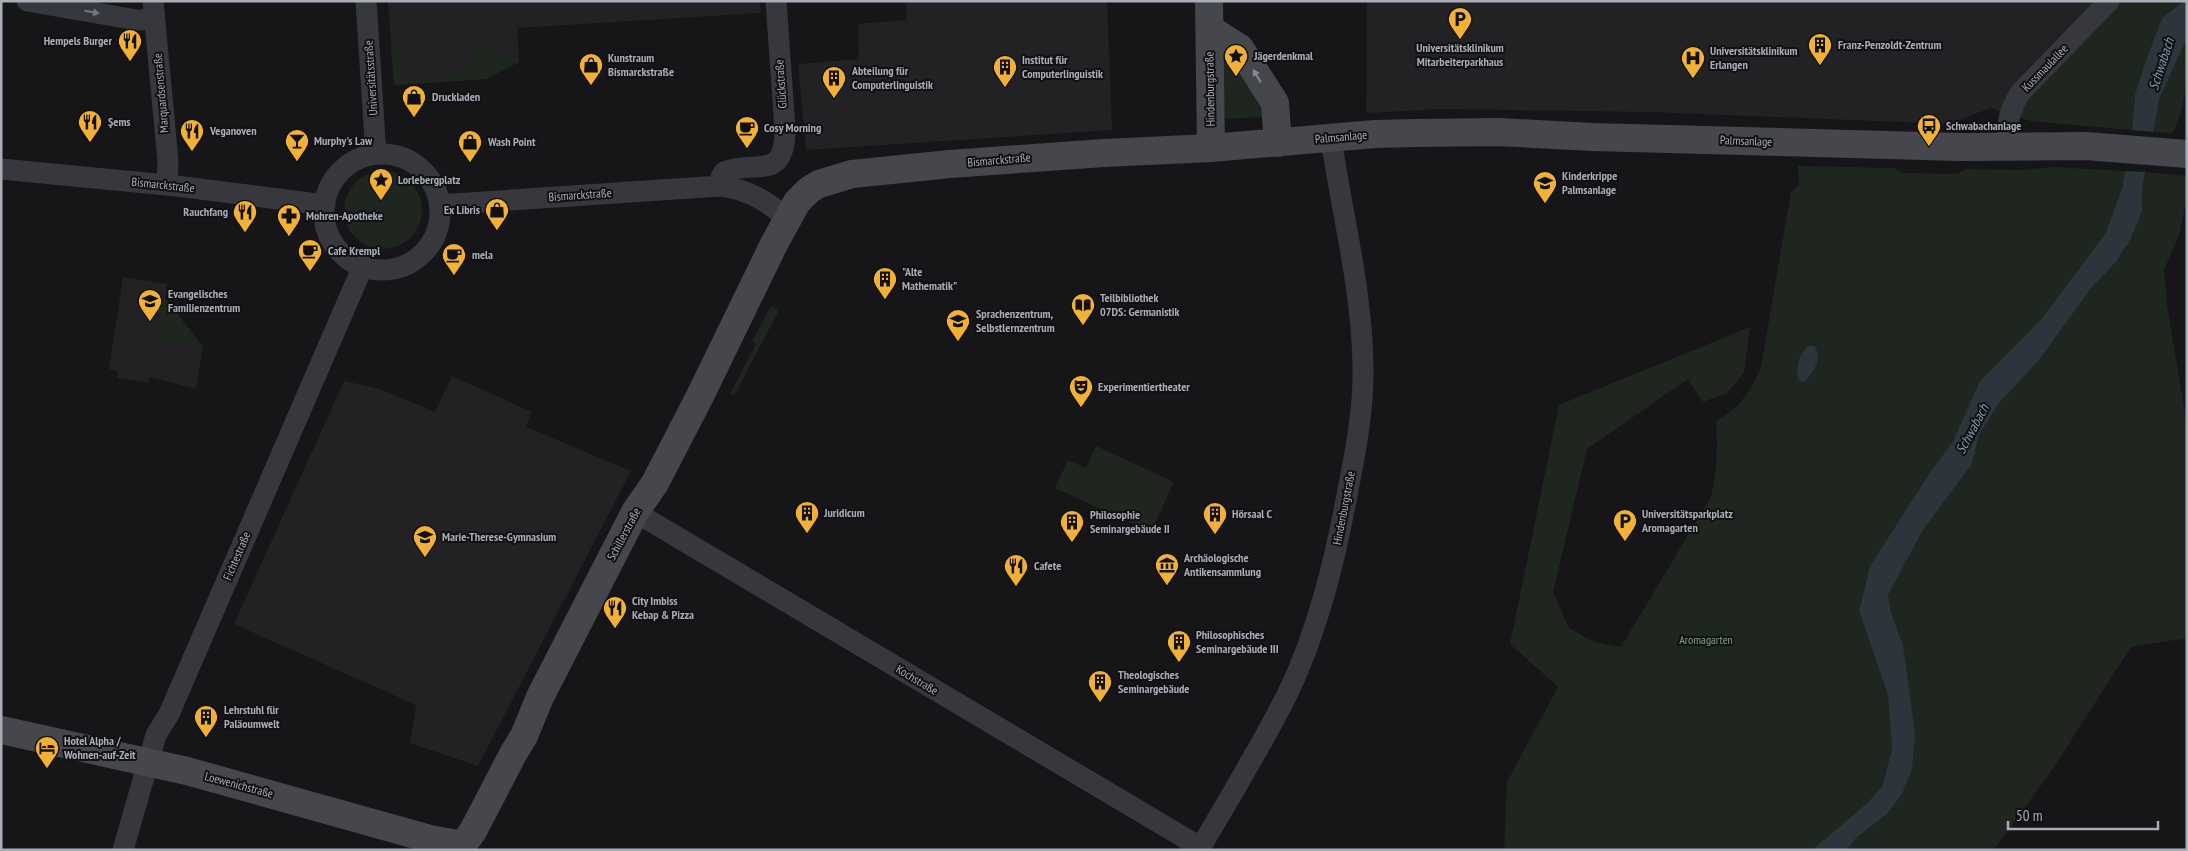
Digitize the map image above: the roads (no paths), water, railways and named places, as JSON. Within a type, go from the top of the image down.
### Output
[{"type":"street","points":[[27,1],[137,20],[154,10]]},
{"type":"street","name":"Universitätsstraße","points":[[366,1],[376,154]]},
{"type":"street","name":"Glückstraße","points":[[720,186],[721,177],[724,172],[763,168],[774,163],[784,149],[785,129],[776,1]]},
{"type":"street","name":"Hindenburgstraße","points":[[1209,1],[1211,148]]},
{"type":"street","name":"Kussmaulallee","points":[[2007,147],[2007,122],[2012,107],[2020,94],[2109,1]]},
{"type":"street","name":"Marquardsenstraße","points":[[154,10],[168,161],[167,185]]},
{"type":"street","name":"Hindenburgstraße","points":[[1210,30],[1240,48],[1275,103],[1278,143]]},
{"type":"street","name":"Palmsanlage","points":[[1318,139],[1375,134],[1498,132],[1594,137],[2007,147],[2086,146],[2187,154]]},
{"type":"street","name":"Hindenburgstraße","points":[[1199,849],[1283,703],[1306,648],[1325,593],[1356,450],[1363,378],[1359,302],[1352,252],[1318,139]]},
{"type":"street","name":"Bismarckstraße","points":[[439,205],[720,186],[744,190],[762,199],[788,219],[798,202],[809,190],[835,178],[852,174],[1042,157],[1211,148],[1318,139]]},
{"type":"street","points":[[376,154],[393,155],[415,164],[432,182],[439,205],[439,219],[433,239],[426,250],[415,259],[390,269],[376,270],[347,258],[331,240],[325,223],[325,205],[328,190],[342,171],[361,158],[376,154]]},
{"type":"street","name":"Bismarckstraße","points":[[1,169],[167,185],[325,205]]},
{"type":"street","name":"Schillerstraße","points":[[466,848],[635,512],[655,483],[728,342],[744,304],[788,219]]},
{"type":"street","name":"Fichtestraße","points":[[123,850],[156,735],[169,714],[363,266]]},
{"type":"street","name":"Kochstraße","points":[[635,512],[1199,849]]},
{"type":"street","name":"Loewenichstraße","points":[[1,730],[148,762],[466,848]]},
{"type":"water","name":"Schwabach","points":[[2184,1],[2187,1],[2187,38],[2160,97],[2142,189],[2142,212],[2129,243],[2118,260],[2092,287],[2040,359],[1999,403],[1979,435],[1972,464],[1923,530],[1888,595],[1891,612],[1903,646],[1915,736],[1912,769],[1902,794],[1887,814],[1856,838],[1847,850],[1812,850],[1866,804],[1882,787],[1892,748],[1888,695],[1859,611],[1870,566],[1929,474],[1953,441],[1980,381],[2043,317],[2105,234],[2122,189],[2132,130],[2135,94],[2146,60],[2162,18]]},
{"type":"water","points":[[1809,346],[1814,346],[1817,351],[1818,360],[1806,381],[1801,382],[1798,378],[1797,369],[1803,352]]},
{"type":"place","name":"Universitätsklinikum Mitarbeiterparkhaus","points":[[1460,40]]},
{"type":"place","name":"Hempels Burger","points":[[130,62]]},
{"type":"place","name":"Franz-Penzoldt-Zentrum","points":[[1820,66]]},
{"type":"place","name":"Jägerdenkmal","points":[[1236,77]]},
{"type":"place","name":"Universitätsklinikum Erlangen","points":[[1693,79]]},
{"type":"place","name":"Kunstraum Bismarckstraße","points":[[591,86]]},
{"type":"place","name":"Institut für Computerlinguistik","points":[[1005,88]]},
{"type":"place","name":"Abteilung für Computerlinguistik","points":[[834,99]]},
{"type":"place","name":"Druckladen","points":[[414,118]]},
{"type":"place","name":"Şems","points":[[90,143]]},
{"type":"place","name":"Schwabachanlage","points":[[1929,147]]},
{"type":"place","name":"Cosy Morning","points":[[747,149]]},
{"type":"place","name":"Veganoven","points":[[192,152]]},
{"type":"place","name":"Murphy's Law","points":[[297,162]]},
{"type":"place","name":"Wash Point","points":[[470,163]]},
{"type":"place","name":"Lorlebergplatz","points":[[381,201]]},
{"type":"place","name":"Kinderkrippe Palmsanlage","points":[[1545,204]]},
{"type":"place","name":"Ex Libris","points":[[497,231]]},
{"type":"place","name":"Rauchfang","points":[[245,233]]},
{"type":"place","name":"Mohren-Apotheke","points":[[289,237]]},
{"type":"place","name":"Cafe Krempl","points":[[310,272]]},
{"type":"place","name":"mela","points":[[454,276]]},
{"type":"place","name":"\"Alte Mathematik\"","points":[[885,300]]},
{"type":"place","name":"Evangelisches Familienzentrum","points":[[150,322]]},
{"type":"place","name":"Teilbibliothek 07DS: Germanistik","points":[[1083,326]]},
{"type":"place","name":"Sprachenzentrum, Selbstlernzentrum","points":[[958,342]]},
{"type":"place","name":"Experimentiertheater","points":[[1081,408]]},
{"type":"place","name":"Juridicum","points":[[807,534]]},
{"type":"place","name":"Hörsaal C","points":[[1215,535]]},
{"type":"place","name":"Universitätsparkplatz Aromagarten","points":[[1625,542]]},
{"type":"place","name":"Philosophie Seminargebäude II","points":[[1072,543]]},
{"type":"place","name":"Marie-Therese-Gymnasium","points":[[425,558]]},
{"type":"place","name":"Archäologische Antikensammlung","points":[[1167,586]]},
{"type":"place","name":"Cafete","points":[[1016,587]]},
{"type":"place","name":"City Imbiss Kebap & Pizza","points":[[615,629]]},
{"type":"place","name":"Philosophisches Seminargebäude III","points":[[1179,663]]},
{"type":"place","name":"Theologisches Seminargebäude","points":[[1100,703]]},
{"type":"place","name":"Lehrstuhl für Paläoumwelt","points":[[206,738]]},
{"type":"place","name":"Hotel Alpha / Wohnen-auf-Zeit","points":[[47,769]]},
{"type":"park label","name":"Aromagarten","points":[[1706,640]]}]
